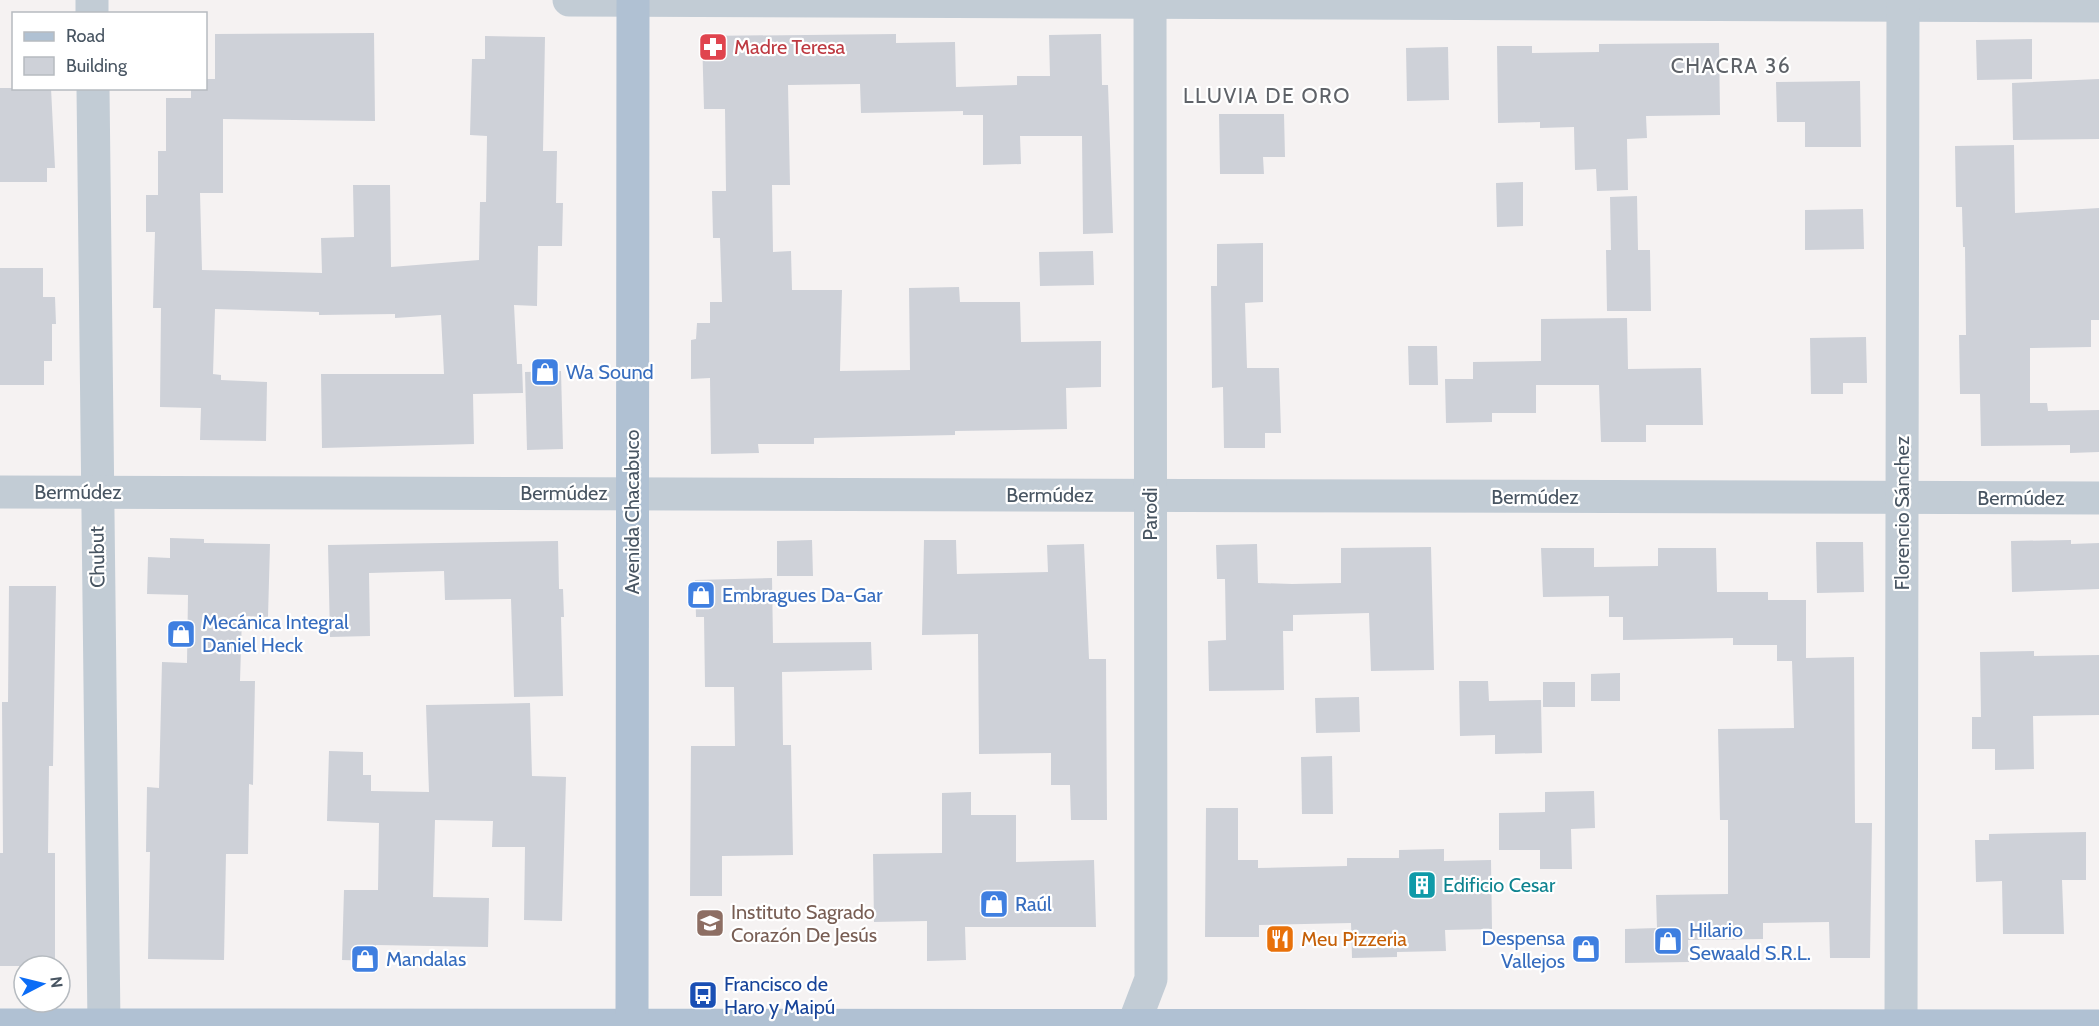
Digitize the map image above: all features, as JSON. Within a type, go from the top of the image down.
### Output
[{"type":"main road","name":"Avenida Chacabuco","points":[[632,1025],[633,1]]},
{"type":"main road","points":[[0,1025],[2099,1026]]},
{"type":"street","points":[[569,0],[1903,3],[2099,6]]},
{"type":"street","name":"Parodi","points":[[1133,1025],[1151,979],[1150,2]]},
{"type":"street","name":"Florencio Sánchez","points":[[1901,1026],[1903,3]]},
{"type":"street","name":"Chubut","points":[[93,90],[104,1026]]},
{"type":"street","name":"Bermúdez","points":[[0,492],[2099,498]]},
{"type":"building","points":[[374,33],[375,121],[223,119],[223,193],[200,193],[202,270],[322,273],[321,238],[354,237],[353,185],[390,185],[391,267],[479,260],[480,202],[486,202],[487,136],[470,135],[472,59],[485,59],[485,36],[545,37],[543,151],[557,151],[556,203],[563,203],[562,246],[538,246],[537,306],[514,305],[517,364],[522,364],[523,393],[473,394],[474,444],[322,448],[321,374],[444,374],[441,315],[395,318],[395,314],[319,315],[319,312],[215,309],[213,374],[221,375],[221,380],[267,382],[266,441],[200,440],[201,408],[160,407],[161,308],[153,308],[155,232],[146,232],[146,195],[158,195],[158,151],[166,151],[166,98],[191,98],[191,90],[207,90],[207,79],[215,79],[215,34]]},
{"type":"building","points":[[896,34],[896,43],[955,42],[956,87],[1017,85],[1017,76],[1050,76],[1049,35],[1101,34],[1102,85],[1108,85],[1113,233],[1083,234],[1082,136],[1020,136],[1021,164],[983,165],[983,115],[963,115],[963,111],[861,113],[860,84],[788,85],[790,185],[772,185],[773,252],[791,251],[792,290],[842,290],[840,371],[910,370],[909,288],[959,287],[960,302],[1020,302],[1021,342],[1101,341],[1101,387],[1066,388],[1067,429],[955,431],[955,435],[814,438],[814,444],[758,444],[759,453],[711,454],[710,378],[691,379],[691,340],[696,339],[697,323],[710,323],[710,302],[722,302],[720,238],[713,238],[712,191],[726,191],[725,109],[704,109],[702,36]]},
{"type":"building","points":[[2032,39],[2032,79],[1977,80],[1976,40]]},
{"type":"building","points":[[1719,43],[1720,115],[1646,116],[1647,138],[1627,139],[1628,190],[1597,191],[1596,169],[1575,170],[1574,127],[1540,128],[1540,122],[1498,123],[1497,46],[1532,46],[1532,53],[1599,52],[1599,44]]},
{"type":"building","points":[[1448,47],[1449,100],[1407,101],[1406,48]]},
{"type":"building","points":[[2099,79],[2099,139],[2013,140],[2012,83]]},
{"type":"building","points":[[1860,81],[1861,147],[1805,147],[1805,122],[1777,122],[1776,82]]},
{"type":"building","points":[[0,88],[51,90],[55,168],[47,168],[47,182],[0,182]]},
{"type":"building","points":[[1219,114],[1284,114],[1285,157],[1263,157],[1264,174],[1220,174]]},
{"type":"building","points":[[2014,145],[2015,213],[2099,208],[2099,320],[2091,320],[2091,347],[2030,348],[2030,403],[2047,403],[2048,411],[2099,410],[2099,452],[2070,453],[2070,445],[1981,446],[1980,394],[1960,394],[1959,335],[1966,335],[1965,247],[1963,247],[1962,207],[1956,207],[1955,146]]},
{"type":"building","points":[[1523,182],[1523,226],[1497,227],[1496,183]]},
{"type":"building","points":[[1637,196],[1638,250],[1650,250],[1651,311],[1607,311],[1606,250],[1611,250],[1610,197]]},
{"type":"building","points":[[1863,209],[1864,249],[1805,250],[1805,210]]},
{"type":"building","points":[[1263,243],[1263,302],[1245,303],[1247,368],[1279,368],[1281,433],[1265,433],[1265,448],[1224,448],[1223,387],[1212,388],[1211,286],[1217,286],[1217,244]]},
{"type":"building","points":[[1093,251],[1094,285],[1040,286],[1039,252]]},
{"type":"building","points":[[0,268],[43,268],[43,297],[55,297],[56,324],[52,324],[52,361],[44,361],[44,385],[0,385]]},
{"type":"building","points":[[1627,318],[1628,369],[1701,368],[1703,425],[1646,425],[1646,442],[1601,442],[1599,385],[1536,385],[1536,413],[1492,413],[1492,422],[1446,423],[1445,379],[1473,379],[1473,362],[1541,361],[1541,319]]},
{"type":"building","points":[[1866,337],[1867,383],[1843,383],[1843,394],[1811,394],[1810,338]]},
{"type":"building","points":[[1408,346],[1437,346],[1438,385],[1409,385]]},
{"type":"building","points":[[561,371],[563,449],[527,450],[525,372]]},
{"type":"building","points":[[170,538],[204,539],[204,543],[270,544],[268,617],[242,616],[240,681],[255,681],[253,785],[249,784],[248,854],[226,854],[224,960],[148,959],[150,852],[146,852],[147,787],[159,788],[162,662],[187,663],[188,595],[147,594],[148,557],[170,558]]},
{"type":"building","points":[[812,540],[813,576],[777,576],[777,541]]},
{"type":"building","points":[[924,540],[956,540],[957,574],[1048,572],[1047,545],[1084,544],[1089,659],[1106,659],[1107,820],[1071,820],[1070,785],[1051,785],[1051,753],[979,754],[978,634],[922,635]]},
{"type":"building","points":[[2071,540],[2071,544],[2099,543],[2099,589],[2012,592],[2011,541]]},
{"type":"building","points":[[558,541],[559,589],[563,589],[564,617],[561,617],[563,696],[514,697],[511,599],[445,600],[444,571],[369,573],[370,636],[330,637],[328,545]]},
{"type":"building","points":[[1816,542],[1863,542],[1864,592],[1817,593]]},
{"type":"building","points":[[1257,544],[1258,583],[1292,584],[1341,583],[1341,548],[1431,547],[1434,670],[1371,671],[1369,613],[1293,615],[1293,631],[1283,631],[1284,690],[1209,691],[1208,641],[1226,640],[1225,579],[1217,579],[1216,545]]},
{"type":"building","points":[[1541,548],[1594,548],[1594,567],[1658,566],[1658,548],[1716,548],[1717,592],[1768,592],[1768,600],[1806,600],[1806,658],[1854,657],[1855,823],[1872,823],[1870,958],[1830,958],[1829,922],[1763,923],[1763,939],[1688,940],[1689,962],[1625,963],[1625,929],[1657,928],[1656,895],[1728,894],[1728,820],[1720,820],[1718,729],[1794,728],[1792,661],[1777,661],[1777,645],[1733,645],[1733,638],[1623,640],[1623,617],[1609,617],[1609,596],[1543,597]]},
{"type":"building","points":[[772,578],[773,643],[871,642],[872,670],[782,672],[783,745],[791,745],[793,855],[722,856],[722,896],[690,896],[691,746],[735,746],[734,687],[705,687],[704,617],[696,617],[695,580]]},
{"type":"building","points":[[9,586],[56,586],[53,766],[49,766],[48,853],[55,853],[55,954],[12,954],[12,966],[0,966],[0,853],[3,853],[2,702],[8,702]]},
{"type":"building","points":[[2034,651],[2034,656],[2099,655],[2099,715],[2033,716],[2034,769],[1995,770],[1995,749],[1972,749],[1972,717],[1981,717],[1980,652]]},
{"type":"building","points":[[1620,673],[1620,701],[1591,701],[1591,674]]},
{"type":"building","points":[[1459,681],[1488,681],[1489,701],[1541,700],[1542,753],[1495,754],[1495,735],[1460,736]]},
{"type":"building","points":[[1543,682],[1575,682],[1575,707],[1543,707]]},
{"type":"building","points":[[1359,697],[1360,732],[1316,733],[1315,698]]},
{"type":"building","points":[[530,703],[532,776],[566,777],[562,921],[524,920],[525,847],[492,847],[493,821],[435,820],[433,897],[489,898],[488,947],[376,945],[376,961],[342,960],[344,890],[378,890],[379,823],[327,821],[329,751],[363,752],[363,775],[371,775],[371,791],[429,792],[426,705]]},
{"type":"building","points":[[1332,756],[1333,814],[1302,814],[1301,757]]},
{"type":"building","points":[[1594,791],[1595,828],[1571,829],[1572,869],[1540,869],[1540,850],[1499,850],[1499,813],[1545,812],[1545,792]]},
{"type":"building","points":[[971,792],[971,815],[1016,815],[1016,862],[1094,860],[1096,927],[965,927],[966,960],[927,961],[927,921],[874,922],[873,854],[942,853],[942,793]]},
{"type":"building","points":[[1206,808],[1238,808],[1238,860],[1258,860],[1258,868],[1347,866],[1347,858],[1399,858],[1399,850],[1444,849],[1444,861],[1491,860],[1492,929],[1445,930],[1446,951],[1397,952],[1397,957],[1352,958],[1351,923],[1259,925],[1259,937],[1205,937]]},
{"type":"building","points":[[2086,832],[2086,880],[2062,880],[2064,934],[2003,934],[2002,881],[1976,882],[1975,840],[1989,840],[1989,834]]},
{"type":"place","name":"Madre Teresa","points":[[713,47]]},
{"type":"place","name":"Wa Sound","points":[[545,372]]},
{"type":"place","name":"Embragues Da-Gar","points":[[701,595]]},
{"type":"place","name":"Mecánica Integral Daniel Heck","points":[[181,634]]},
{"type":"place","name":"Edificio Cesar","points":[[1422,885]]},
{"type":"place","name":"Raúl","points":[[994,904]]},
{"type":"place","name":"Instituto Sagrado Corazón De Jesús","points":[[710,923]]},
{"type":"place","name":"Meu Pizzeria","points":[[1280,939]]},
{"type":"place","name":"Hilario Sewaald S.R.L.","points":[[1668,941]]},
{"type":"place","name":"Despensa Vallejos","points":[[1586,949]]},
{"type":"place","name":"Mandalas","points":[[365,959]]},
{"type":"place","name":"Francisco de Haro y Maipú","points":[[703,995]]},
{"type":"district","name":"CHACRA 36","points":[[1731,65]]},
{"type":"district","name":"LLUVIA DE ORO","points":[[1267,95]]}]
